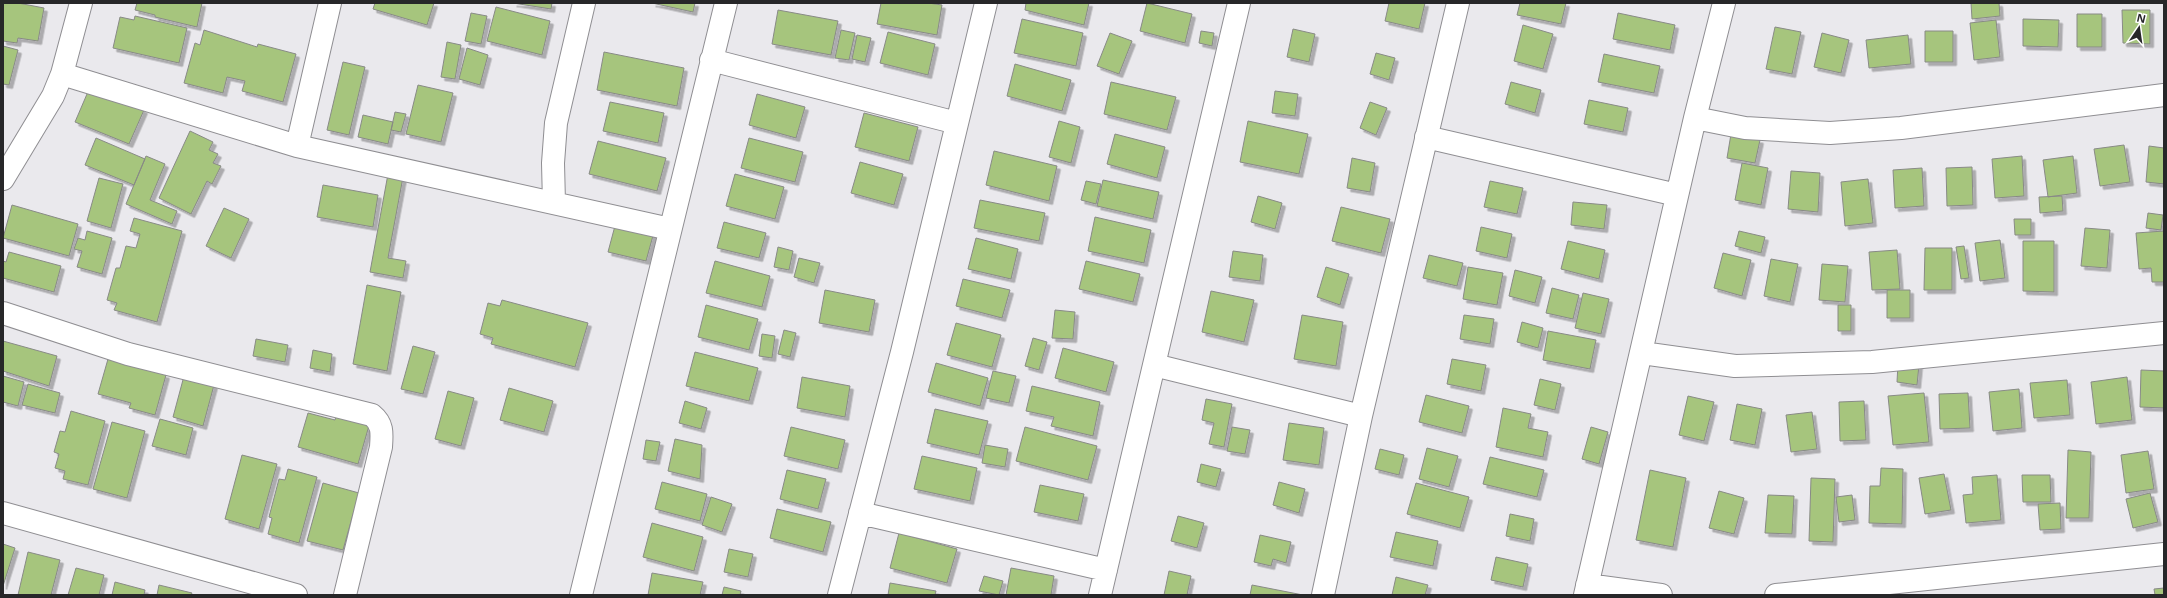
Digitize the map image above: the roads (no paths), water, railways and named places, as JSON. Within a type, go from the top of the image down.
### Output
[{"type":"street","points":[[3,179],[53,96],[62,74],[81,3]]},
{"type":"street","points":[[297,146],[330,3]]},
{"type":"street","points":[[554,204],[553,163],[556,123],[584,3]]},
{"type":"street","points":[[581,595],[726,3]]},
{"type":"street","points":[[839,595],[902,352],[986,3]]},
{"type":"street","points":[[1100,595],[1239,3]]},
{"type":"street","points":[[1323,595],[1361,416],[1458,3]]},
{"type":"street","points":[[1661,595],[1586,590],[1642,353],[1695,118],[1724,3]]},
{"type":"street","points":[[712,60],[957,123]]},
{"type":"street","points":[[62,74],[297,146],[670,230]]},
{"type":"street","points":[[1695,118],[1745,128],[1830,133],[1901,128],[2164,95]]},
{"type":"street","points":[[1426,137],[1678,195]]},
{"type":"street","points":[[3,313],[128,354],[372,415],[378,420],[382,429],[381,447],[345,595]]},
{"type":"street","points":[[1642,353],[1735,366],[1872,362],[2164,333]]},
{"type":"street","points":[[1154,365],[1361,416]]},
{"type":"street","points":[[3,513],[296,595]]},
{"type":"street","points":[[860,513],[1106,570]]},
{"type":"street","points":[[1776,595],[2164,554]]}]
